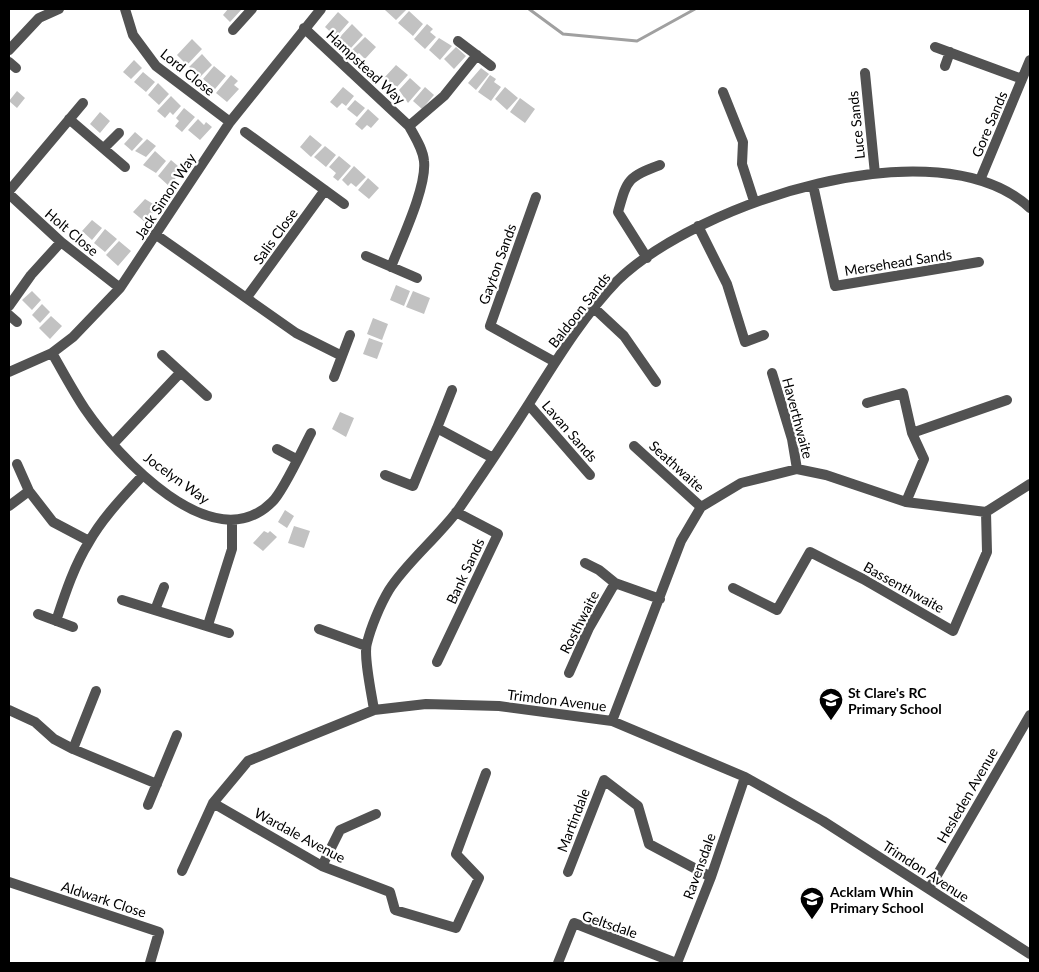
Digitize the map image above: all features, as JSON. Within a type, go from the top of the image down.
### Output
[{"type":"street","points":[[9,50],[39,18],[59,9]]},
{"type":"street","name":"Lord Close","points":[[125,9],[133,35],[156,66],[230,122]]},
{"type":"street","points":[[233,30],[252,9]]},
{"type":"street","name":"Jack Simon Way","points":[[9,372],[52,353],[73,337],[120,288],[136,267],[155,234],[230,122],[321,9]]},
{"type":"street","name":"Hampstead Way","points":[[304,28],[409,126],[424,162],[421,189],[391,267]]},
{"type":"street","points":[[458,41],[491,66]]},
{"type":"street","name":"Gore Sands","points":[[935,47],[1022,79]]},
{"type":"street","points":[[945,66],[950,52]]},
{"type":"street","points":[[409,126],[444,96],[476,55]]},
{"type":"street","name":"Gore Sands","points":[[980,180],[1030,60]]},
{"type":"street","name":"Luce Sands","points":[[864,74],[875,174]]},
{"type":"street","points":[[723,92],[743,142],[742,164],[754,201]]},
{"type":"street","points":[[9,192],[83,102]]},
{"type":"street","points":[[69,119],[125,167]]},
{"type":"street","points":[[245,132],[344,204]]},
{"type":"street","points":[[104,148],[118,133]]},
{"type":"street","points":[[647,258],[618,212],[626,184],[638,174],[660,166]]},
{"type":"street","name":"Baldoon Sands","points":[[374,710],[366,646],[389,590],[456,512],[529,405],[555,362],[594,308],[618,281],[647,258],[698,226],[754,201],[813,185],[875,174],[929,172],[980,180],[1020,199],[1030,208]]},
{"type":"street","name":"Mersehead Sands","points":[[813,185],[835,286],[979,262]]},
{"type":"street","name":"Salis Close","points":[[247,297],[325,190]]},
{"type":"street","name":"Holt Close","points":[[9,192],[60,242],[120,288]]},
{"type":"street","name":"Gayton Sands","points":[[536,197],[490,326],[555,362]]},
{"type":"street","points":[[698,226],[727,284],[745,342],[764,335]]},
{"type":"street","points":[[155,234],[296,333],[340,356]]},
{"type":"street","points":[[9,306],[31,275],[60,242]]},
{"type":"street","points":[[366,256],[417,278]]},
{"type":"street","points":[[594,308],[624,336],[656,382]]},
{"type":"street","points":[[9,315],[18,322]]},
{"type":"street","points":[[334,376],[340,356],[350,335]]},
{"type":"street","name":"Jocelyn Way","points":[[52,353],[86,410],[113,444],[143,475],[192,510],[207,517],[232,521],[250,517],[273,502],[311,432]]},
{"type":"street","points":[[162,355],[207,396]]},
{"type":"street","points":[[113,444],[180,372]]},
{"type":"street","name":"Haverthwaite","points":[[772,374],[792,438],[797,469]]},
{"type":"street","points":[[385,475],[414,486],[452,390]]},
{"type":"street","points":[[867,403],[903,393],[912,433],[924,460],[906,502]]},
{"type":"street","points":[[912,433],[1008,400]]},
{"type":"street","name":"Lavan Sands","points":[[529,405],[590,475]]},
{"type":"street","points":[[437,428],[493,458]]},
{"type":"street","name":"Seathwaite","points":[[634,446],[701,507]]},
{"type":"street","points":[[277,449],[296,459]]},
{"type":"street","points":[[17,464],[29,491],[53,522],[89,541]]},
{"type":"street","points":[[612,721],[660,599],[680,541],[701,507],[741,483],[797,469],[826,475],[906,502],[986,512],[1030,484]]},
{"type":"street","points":[[56,621],[66,591],[89,541],[115,506],[143,475]]},
{"type":"street","points":[[9,506],[29,491]]},
{"type":"street","name":"Bank Sands","points":[[437,662],[498,534],[456,512]]},
{"type":"street","name":"Bassenthwaite","points":[[733,588],[777,610],[810,552],[863,579],[953,631],[987,552],[986,512]]},
{"type":"street","points":[[208,626],[232,549],[232,521]]},
{"type":"street","name":"Rosthwaite","points":[[586,563],[599,570],[615,583],[660,599]]},
{"type":"street","name":"Rosthwaite","points":[[569,673],[589,628],[615,583]]},
{"type":"street","points":[[155,610],[164,587]]},
{"type":"street","points":[[122,600],[230,634]]},
{"type":"street","points":[[38,614],[73,627]]},
{"type":"street","points":[[320,629],[366,646]]},
{"type":"street","points":[[73,749],[96,691]]},
{"type":"street","name":"Trimdon Avenue","points":[[182,871],[213,803],[248,761],[374,710],[426,704],[499,706],[612,721],[745,777],[823,821],[1030,954]]},
{"type":"street","points":[[9,710],[35,722],[54,739],[73,749],[157,784]]},
{"type":"street","name":"Hesleden Avenue","points":[[928,889],[1030,715]]},
{"type":"street","points":[[148,805],[178,735]]},
{"type":"street","name":"Wardale Avenue","points":[[213,803],[322,866],[390,892],[395,910],[456,928],[479,878],[456,854],[486,773]]},
{"type":"street","name":"Ravensdale","points":[[676,963],[711,877],[745,777]]},
{"type":"street","name":"Martindale","points":[[568,872],[604,780],[638,806],[649,844],[711,877]]},
{"type":"street","points":[[322,866],[340,830],[376,814]]},
{"type":"street","name":"Aldwark Close","points":[[9,882],[159,932],[150,963]]},
{"type":"street","name":"Geltsdale","points":[[558,963],[574,923],[676,963]]},
{"type":"building","points":[[228,9],[242,9],[230,22],[223,15]]},
{"type":"building","points":[[407,9],[396,20],[385,10]]},
{"type":"building","points":[[409,11],[423,24],[413,36],[398,23]]},
{"type":"building","points":[[338,12],[349,22],[336,37],[325,27]]},
{"type":"building","points":[[352,24],[363,35],[350,49],[339,38]]},
{"type":"building","points":[[427,24],[433,29],[430,32],[436,37],[425,49],[414,39]]},
{"type":"building","points":[[365,37],[376,47],[365,59],[359,53],[356,55],[351,51]]},
{"type":"building","points":[[439,38],[452,46],[440,60],[429,50]]},
{"type":"building","points":[[192,39],[202,49],[187,65],[177,55]]},
{"type":"building","points":[[456,47],[466,56],[454,69],[444,59]]},
{"type":"building","points":[[202,54],[212,65],[200,77],[189,67]]},
{"type":"building","points":[[134,60],[142,68],[131,79],[123,72]]},
{"type":"building","points":[[396,65],[408,75],[397,87],[384,78]]},
{"type":"building","points":[[214,66],[226,76],[215,89],[203,79]]},
{"type":"building","points":[[481,68],[489,74],[476,90],[468,83]]},
{"type":"building","points":[[143,72],[155,82],[146,92],[134,82]]},
{"type":"building","points":[[231,75],[238,81],[234,85],[239,89],[227,102],[216,93]]},
{"type":"building","points":[[490,75],[496,79],[494,82],[501,87],[491,101],[478,92]]},
{"type":"building","points":[[410,78],[421,88],[408,103],[399,90]]},
{"type":"building","points":[[158,83],[169,94],[159,105],[148,95]]},
{"type":"building","points":[[343,87],[354,96],[346,106],[342,103],[337,108],[330,102]]},
{"type":"building","points":[[425,87],[434,95],[422,109],[413,101]]},
{"type":"building","points":[[505,87],[518,98],[507,110],[495,99]]},
{"type":"building","points":[[17,91],[25,98],[17,108],[9,101]]},
{"type":"building","points":[[171,96],[181,106],[173,115],[170,112],[165,118],[157,111]]},
{"type":"building","points":[[520,98],[535,109],[525,123],[510,112]]},
{"type":"building","points":[[355,100],[365,108],[357,117],[347,109]]},
{"type":"building","points":[[184,108],[195,117],[182,132],[175,126],[179,121],[176,118]]},
{"type":"building","points":[[368,109],[379,119],[371,128],[367,125],[362,130],[355,124]]},
{"type":"building","points":[[100,112],[110,121],[100,133],[90,124]]},
{"type":"building","points":[[198,119],[204,125],[206,122],[212,127],[200,140],[188,130]]},
{"type":"building","points":[[135,132],[143,139],[132,151],[124,144]]},
{"type":"building","points":[[310,135],[322,145],[311,157],[300,147]]},
{"type":"building","points":[[147,139],[156,146],[146,157],[135,151]]},
{"type":"building","points":[[325,146],[336,155],[326,167],[314,157]]},
{"type":"building","points":[[155,151],[166,161],[156,173],[143,165]]},
{"type":"building","points":[[339,156],[351,166],[338,181],[333,177],[336,173],[329,167]]},
{"type":"building","points":[[171,160],[178,166],[176,169],[180,173],[169,186],[158,176]]},
{"type":"building","points":[[354,166],[366,177],[356,187],[351,183],[348,186],[342,180]]},
{"type":"building","points":[[368,178],[379,188],[369,199],[358,190]]},
{"type":"building","points":[[145,199],[158,207],[145,222],[133,212]]},
{"type":"building","points":[[92,220],[102,228],[92,240],[82,231]]},
{"type":"building","points":[[105,229],[117,239],[105,252],[94,243]]},
{"type":"building","points":[[119,241],[131,251],[118,266],[106,255]]},
{"type":"building","points":[[396,285],[410,291],[404,306],[390,300]]},
{"type":"building","points":[[32,291],[41,300],[32,310],[22,300]]},
{"type":"building","points":[[413,291],[430,298],[424,314],[406,307]]},
{"type":"building","points":[[42,304],[50,312],[40,323],[32,315]]},
{"type":"building","points":[[51,316],[62,326],[50,339],[39,328]]},
{"type":"building","points":[[373,318],[388,324],[382,340],[367,334]]},
{"type":"building","points":[[369,338],[383,343],[377,359],[363,354]]},
{"type":"building","points":[[340,412],[354,418],[346,437],[332,429]]},
{"type":"building","points":[[285,510],[294,516],[287,528],[278,522]]},
{"type":"building","points":[[294,526],[310,531],[304,548],[288,543]]},
{"type":"building","points":[[264,531],[268,533],[270,531],[277,537],[263,551],[253,543]]},
{"type":"waterway","points":[[529,9],[563,34],[637,41],[695,9]]},
{"type":"place","name":"St Clare's RC Primary School","points":[[831,721]]},
{"type":"place","name":"Acklam Whin Primary School","points":[[812,920]]}]
